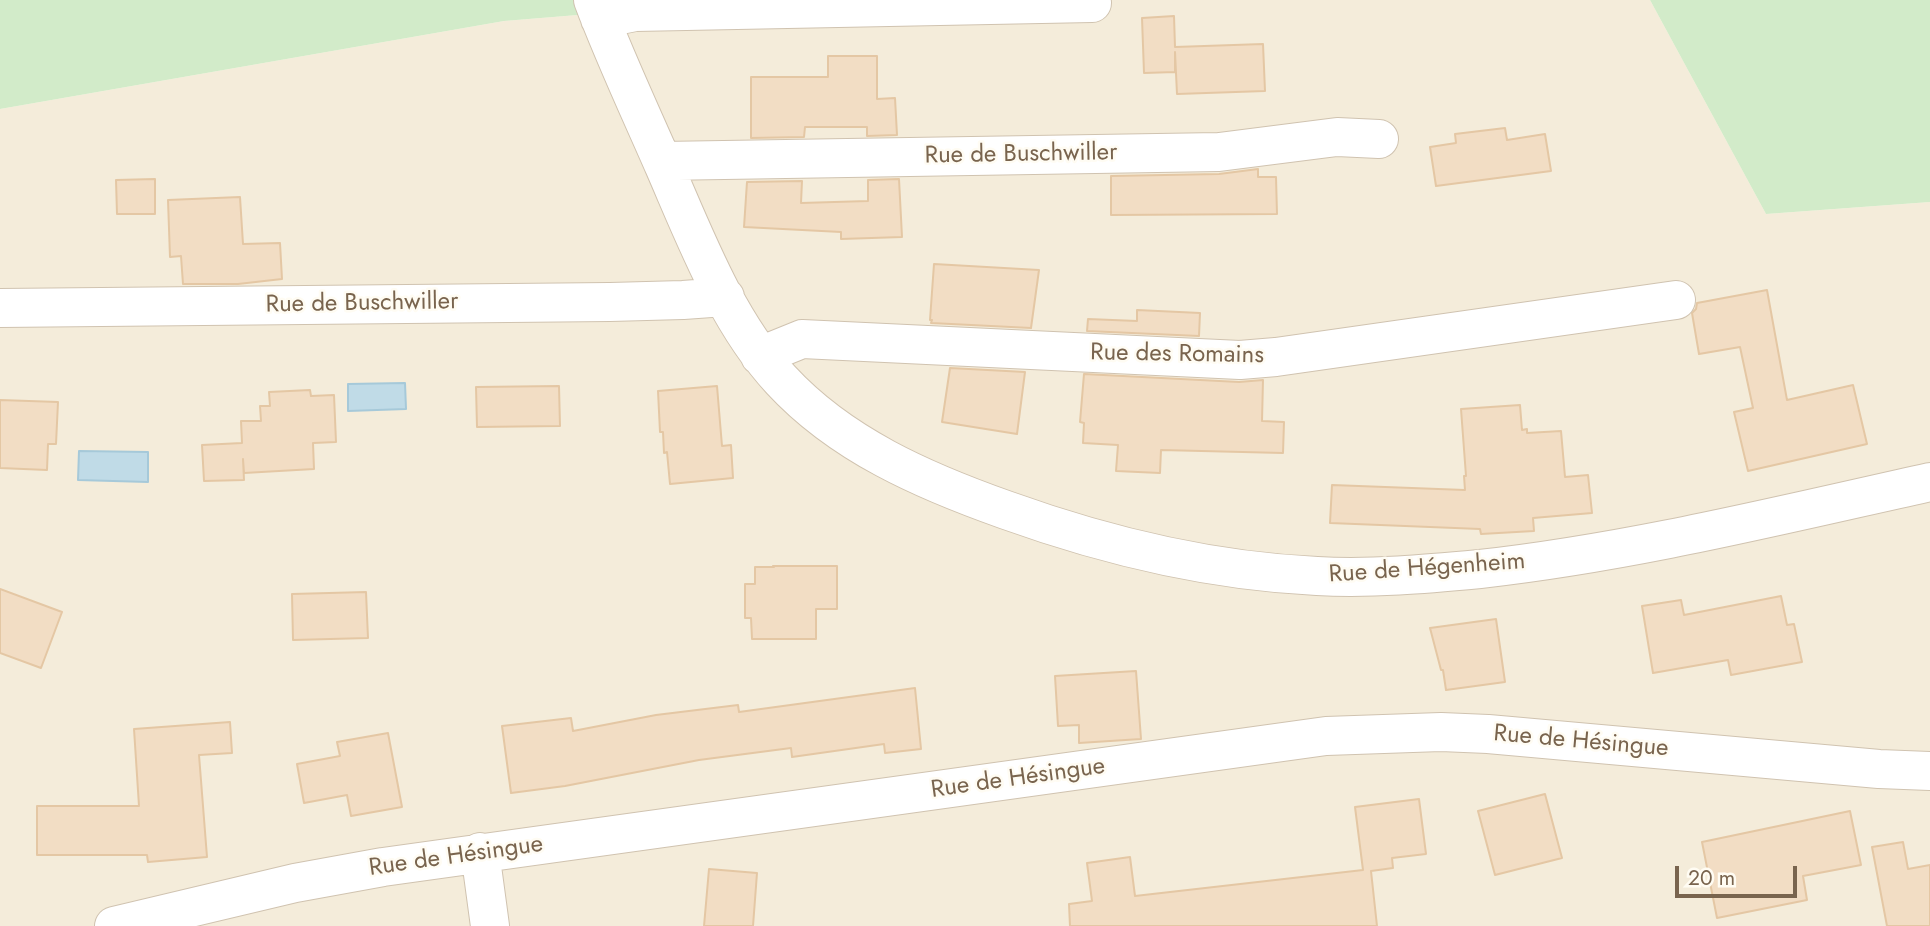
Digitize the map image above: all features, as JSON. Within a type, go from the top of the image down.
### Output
[{"type":"street","points":[[662,161],[597,10],[635,12],[1092,4]]},
{"type":"street","name":"Rue de Buschwiller","points":[[662,161],[1219,152],[1337,137],[1379,139]]},
{"type":"street","name":"Rue de Hégenheim","points":[[662,161],[724,297],[760,356],[782,382],[815,413],[886,460],[923,477],[994,506],[1090,539],[1152,554],[1240,569],[1318,576],[1447,572],[1520,564],[1658,541],[1930,482]]},
{"type":"street","name":"Rue de Buschwiller","points":[[0,308],[610,302],[724,297]]},
{"type":"street","name":"Rue des Romains","points":[[760,356],[802,340],[1209,360],[1276,358],[1676,300]]},
{"type":"street","name":"Rue de Hésingue","points":[[114,926],[295,883],[480,852],[1326,736],[1441,732],[1488,734],[1879,769],[1930,771]]},
{"type":"street","points":[[480,852],[490,926]]},
{"type":"shaded area","points":[[761,0],[1650,0],[1766,214],[1930,202],[1930,926],[0,926],[0,109],[504,21]]},
{"type":"green space","points":[[0,0],[761,0],[504,21],[0,109]]},
{"type":"green space","points":[[1650,0],[1930,0],[1930,202],[1766,214]]},
{"type":"water","points":[[405,383],[406,409],[348,411],[348,384]]},
{"type":"water","points":[[79,451],[148,452],[148,482],[78,480]]},
{"type":"building","points":[[1174,16],[1175,47],[1263,44],[1265,91],[1177,94],[1175,52],[1175,72],[1144,73],[1142,18]]},
{"type":"building","points":[[828,56],[877,56],[877,99],[895,98],[897,135],[867,136],[867,127],[805,127],[804,137],[751,138],[751,77],[828,77]]},
{"type":"building","points":[[1505,128],[1507,140],[1545,134],[1551,171],[1436,186],[1430,147],[1456,143],[1455,134]]},
{"type":"building","points":[[1258,169],[1258,177],[1276,177],[1277,214],[1111,215],[1111,176],[1219,174]]},
{"type":"building","points":[[155,179],[155,214],[117,214],[116,180]]},
{"type":"building","points":[[899,179],[902,237],[841,239],[841,232],[744,227],[747,182],[802,181],[801,203],[868,201],[868,180]]},
{"type":"building","points":[[240,197],[243,244],[280,243],[282,279],[238,284],[183,284],[181,256],[170,257],[168,200]]},
{"type":"building","points":[[934,264],[1039,270],[1031,328],[931,323]]},
{"type":"building","points":[[1767,290],[1787,400],[1853,385],[1867,444],[1748,471],[1734,412],[1753,408],[1740,347],[1699,354],[1692,313],[1697,303]]},
{"type":"building","points":[[1137,310],[1200,313],[1199,336],[1087,331],[1088,319],[1137,321]]},
{"type":"building","points":[[950,368],[1025,372],[1017,434],[942,422]]},
{"type":"building","points":[[1084,374],[1239,382],[1263,380],[1262,421],[1284,422],[1283,453],[1161,450],[1160,473],[1116,471],[1118,445],[1083,443],[1084,423],[1080,422]]},
{"type":"building","points":[[559,386],[560,426],[477,427],[476,387]]},
{"type":"building","points":[[717,386],[722,446],[731,445],[733,478],[670,484],[667,452],[664,453],[663,432],[660,432],[658,391]]},
{"type":"building","points":[[310,390],[311,396],[334,395],[336,442],[313,443],[314,469],[244,473],[243,459],[244,480],[204,481],[202,445],[242,443],[241,421],[261,421],[260,406],[270,406],[269,392]]},
{"type":"building","points":[[0,400],[58,402],[56,444],[48,444],[47,470],[0,468]]},
{"type":"building","points":[[1520,405],[1522,430],[1527,429],[1527,433],[1561,431],[1565,477],[1588,475],[1592,513],[1533,518],[1534,531],[1481,534],[1480,529],[1330,523],[1332,485],[1465,490],[1461,409]]},
{"type":"building","points":[[837,566],[837,609],[816,609],[816,639],[752,639],[751,618],[745,618],[745,584],[755,584],[755,567]]},
{"type":"building","points":[[0,589],[62,612],[41,668],[0,653]]},
{"type":"building","points":[[366,592],[368,638],[293,640],[292,594]]},
{"type":"building","points":[[1781,596],[1787,625],[1794,624],[1802,662],[1731,675],[1728,660],[1653,673],[1642,606],[1681,600],[1684,615]]},
{"type":"building","points":[[1496,619],[1505,682],[1446,690],[1430,628]]},
{"type":"building","points":[[1136,671],[1141,739],[1079,743],[1079,725],[1058,726],[1055,676]]},
{"type":"building","points":[[915,688],[921,749],[885,753],[884,744],[792,757],[791,748],[699,760],[565,786],[511,793],[502,726],[571,718],[573,731],[656,715],[738,705],[739,712]]},
{"type":"building","points":[[230,722],[232,753],[199,755],[207,857],[148,862],[147,855],[37,855],[37,806],[139,806],[134,729]]},
{"type":"building","points":[[388,733],[402,807],[351,816],[347,795],[304,803],[297,764],[340,756],[337,742]]},
{"type":"building","points":[[1545,794],[1562,858],[1495,875],[1478,811]]},
{"type":"building","points":[[1419,799],[1426,854],[1392,858],[1393,868],[1371,871],[1377,926],[1070,926],[1069,904],[1092,901],[1087,863],[1130,857],[1135,896],[1363,870],[1355,807]]},
{"type":"building","points":[[1850,811],[1861,865],[1803,876],[1807,900],[1717,918],[1702,842]]},
{"type":"building","points":[[1903,842],[1908,869],[1930,865],[1930,926],[1887,926],[1872,847]]},
{"type":"building","points":[[709,869],[757,873],[753,926],[704,926]]}]
